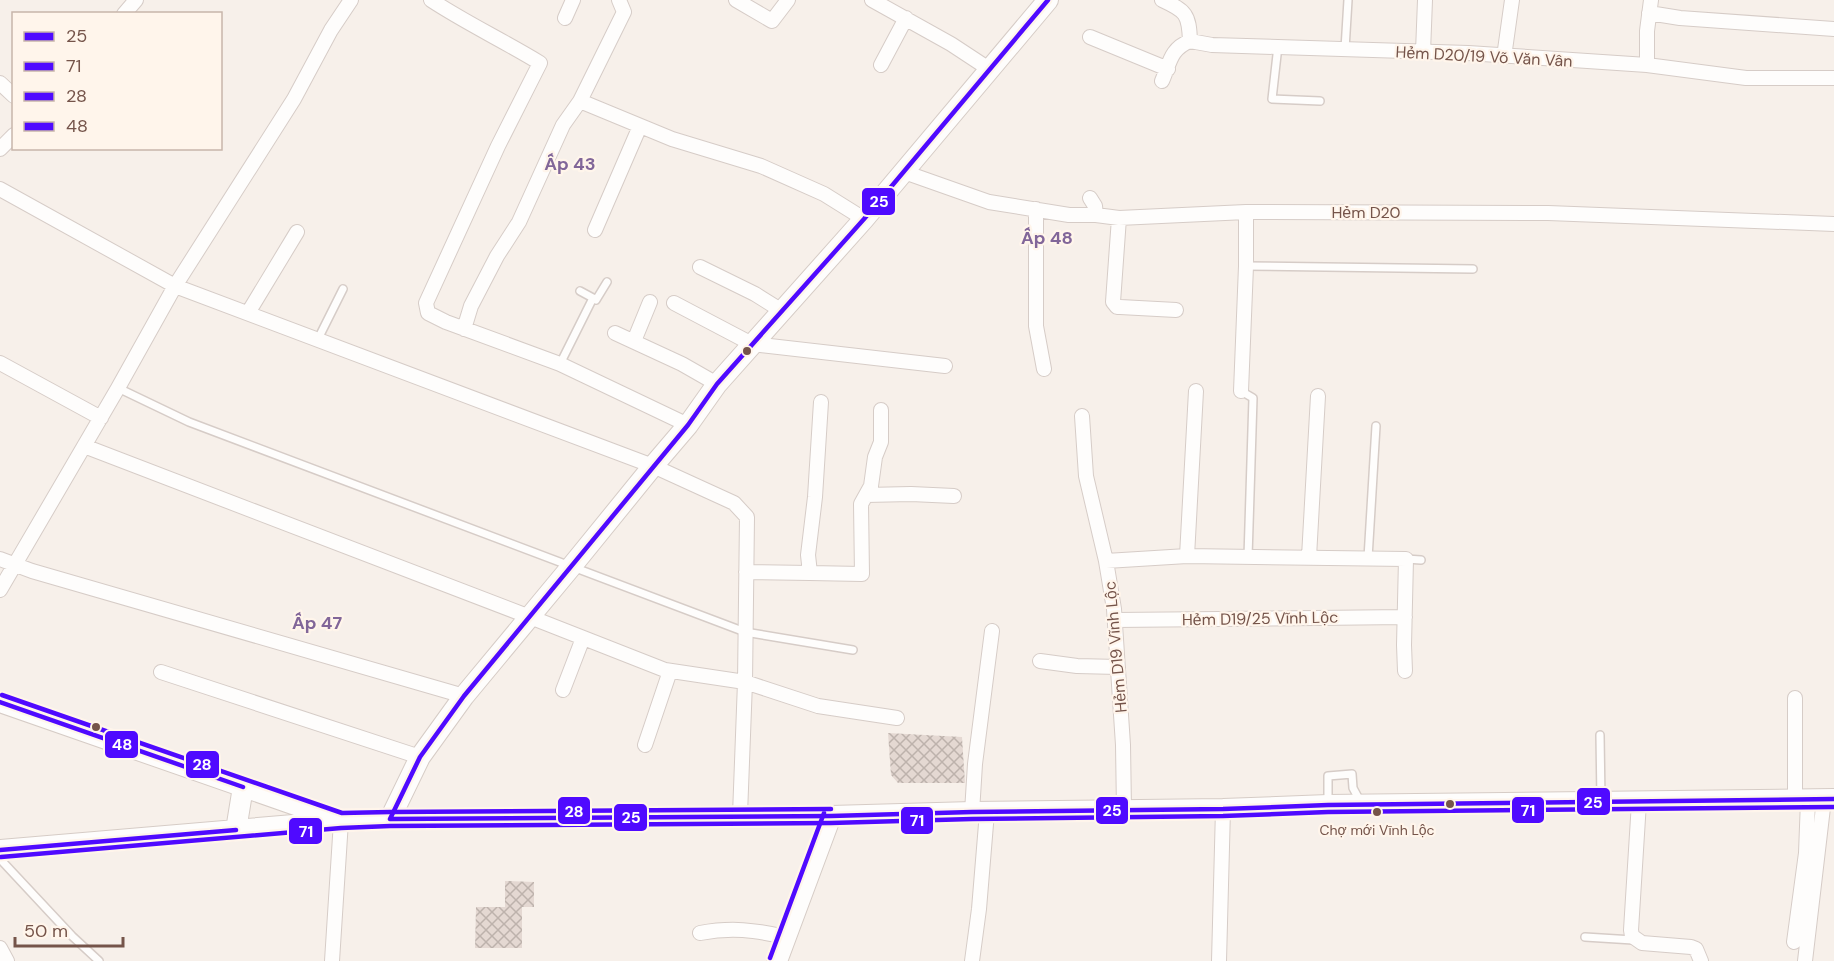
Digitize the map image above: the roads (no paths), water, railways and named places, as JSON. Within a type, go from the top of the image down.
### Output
[{"type":"main road","points":[[390,819],[420,757],[464,696],[688,425],[717,384],[864,219],[1048,0]]},
{"type":"main road","points":[[0,702],[341,821]]},
{"type":"main road","points":[[236,830],[243,787]]},
{"type":"main road","points":[[0,850],[341,821],[390,819],[831,816],[1328,805],[1815,799]]},
{"type":"main road","points":[[777,961],[831,816]]},
{"type":"street","points":[[125,12],[136,0]]},
{"type":"street","points":[[0,590],[175,286],[294,99],[331,30],[351,0]]},
{"type":"street","points":[[431,0],[453,15],[540,63],[498,146],[426,303],[428,313],[464,329],[560,364],[688,425]]},
{"type":"street","points":[[565,18],[573,0]]},
{"type":"street","points":[[464,329],[471,306],[497,256],[519,222],[563,125],[580,101],[624,12],[619,0]]},
{"type":"street","points":[[736,0],[772,21],[788,0]]},
{"type":"street","points":[[872,0],[951,44],[989,69]]},
{"type":"street","points":[[1090,38],[1165,75],[1178,46],[1190,41],[1186,17],[1181,9],[1162,0]]},
{"type":"street","points":[[1423,52],[1425,0]]},
{"type":"street","points":[[1504,57],[1512,0]]},
{"type":"street","points":[[1647,65],[1650,7],[1680,18],[1834,29]]},
{"type":"street","points":[[881,65],[906,18]]},
{"type":"street","name":"Hẻm D20/19 Võ Văn Vân","points":[[1190,41],[1212,45],[1468,53],[1647,65],[1746,78],[1834,78]]},
{"type":"street","points":[[0,83],[12,94]]},
{"type":"street","points":[[580,101],[672,139],[761,166],[824,194],[864,219]]},
{"type":"street","points":[[595,230],[640,126]]},
{"type":"street","points":[[0,149],[12,137]]},
{"type":"street","name":"Hẻm D20","points":[[904,172],[989,202],[1069,214],[1094,206],[1119,218],[1246,212],[1548,213],[1834,224]]},
{"type":"street","points":[[0,189],[175,286],[653,466],[734,503],[747,517],[745,682],[740,815]]},
{"type":"street","points":[[1036,209],[1036,326],[1044,369]]},
{"type":"street","points":[[1241,391],[1246,212]]},
{"type":"street","points":[[1119,218],[1114,304],[1120,307],[1176,310]]},
{"type":"street","points":[[248,313],[297,232]]},
{"type":"street","points":[[700,267],[755,294],[782,311]]},
{"type":"street","points":[[634,342],[650,302]]},
{"type":"street","points":[[674,303],[752,344],[945,366]]},
{"type":"street","points":[[615,333],[682,364],[717,384]]},
{"type":"street","points":[[0,363],[101,418]]},
{"type":"street","points":[[1187,556],[1196,391]]},
{"type":"street","points":[[1309,557],[1318,396]]},
{"type":"street","points":[[810,573],[807,555],[815,497],[821,402]]},
{"type":"street","points":[[746,572],[862,574],[861,504],[871,486],[875,457],[882,442],[881,410]]},
{"type":"street","name":"Hẻm D19 Vĩnh Lộc","points":[[1082,416],[1086,476],[1106,561],[1115,620],[1123,745],[1124,810]]},
{"type":"street","points":[[84,446],[670,671],[745,682],[819,706],[897,718]]},
{"type":"street","points":[[866,495],[954,496]]},
{"type":"street","points":[[1106,561],[1187,556],[1406,559],[1406,671]]},
{"type":"street","points":[[0,559],[464,696]]},
{"type":"street","name":"Hẻm D19/25 Vĩnh Lộc","points":[[1115,620],[1405,617]]},
{"type":"street","points":[[972,961],[979,909],[979,812],[975,764],[992,631]]},
{"type":"street","points":[[563,690],[583,638]]},
{"type":"street","points":[[1040,661],[1118,668]]},
{"type":"street","points":[[645,745],[670,671]]},
{"type":"street","points":[[160,672],[420,757]]},
{"type":"street","points":[[1795,698],[1815,799],[1805,961]]},
{"type":"street","points":[[1794,942],[1815,799]]},
{"type":"street","points":[[1640,802],[1632,936],[1642,943],[1691,947],[1696,949],[1701,961]]},
{"type":"street","points":[[1219,961],[1223,809]]},
{"type":"street","points":[[332,961],[341,821]]},
{"type":"street","points":[[700,933],[736,929],[786,936]]},
{"type":"street","points":[[0,948],[8,961]]},
{"type":"lane","points":[[1345,49],[1348,0]]},
{"type":"lane","points":[[1278,46],[1272,99],[1320,101]]},
{"type":"lane","points":[[1246,266],[1473,269]]},
{"type":"lane","points":[[580,291],[596,300],[607,282]]},
{"type":"lane","points":[[318,339],[344,289]]},
{"type":"lane","points":[[560,364],[593,298]]},
{"type":"lane","points":[[118,388],[189,422],[745,632],[853,650]]},
{"type":"lane","points":[[1241,391],[1253,398],[1248,557]]},
{"type":"lane","points":[[1368,558],[1376,426]]},
{"type":"lane","points":[[1406,559],[1421,560]]},
{"type":"lane","points":[[1600,735],[1601,803]]},
{"type":"lane","points":[[1328,805],[1328,776],[1352,774],[1353,788],[1362,806]]},
{"type":"lane","points":[[0,859],[72,936],[99,961]]},
{"type":"lane","points":[[1585,937],[1636,940]]},
{"type":"place","name":"Chợ mới Vĩnh Lộc","points":[[1377,812]]},
{"type":"district","name":"Ấp 43","points":[[570,164]]},
{"type":"district","name":"Ấp 48","points":[[1047,238]]},
{"type":"district","name":"Ấp 47","points":[[317,623]]}]
